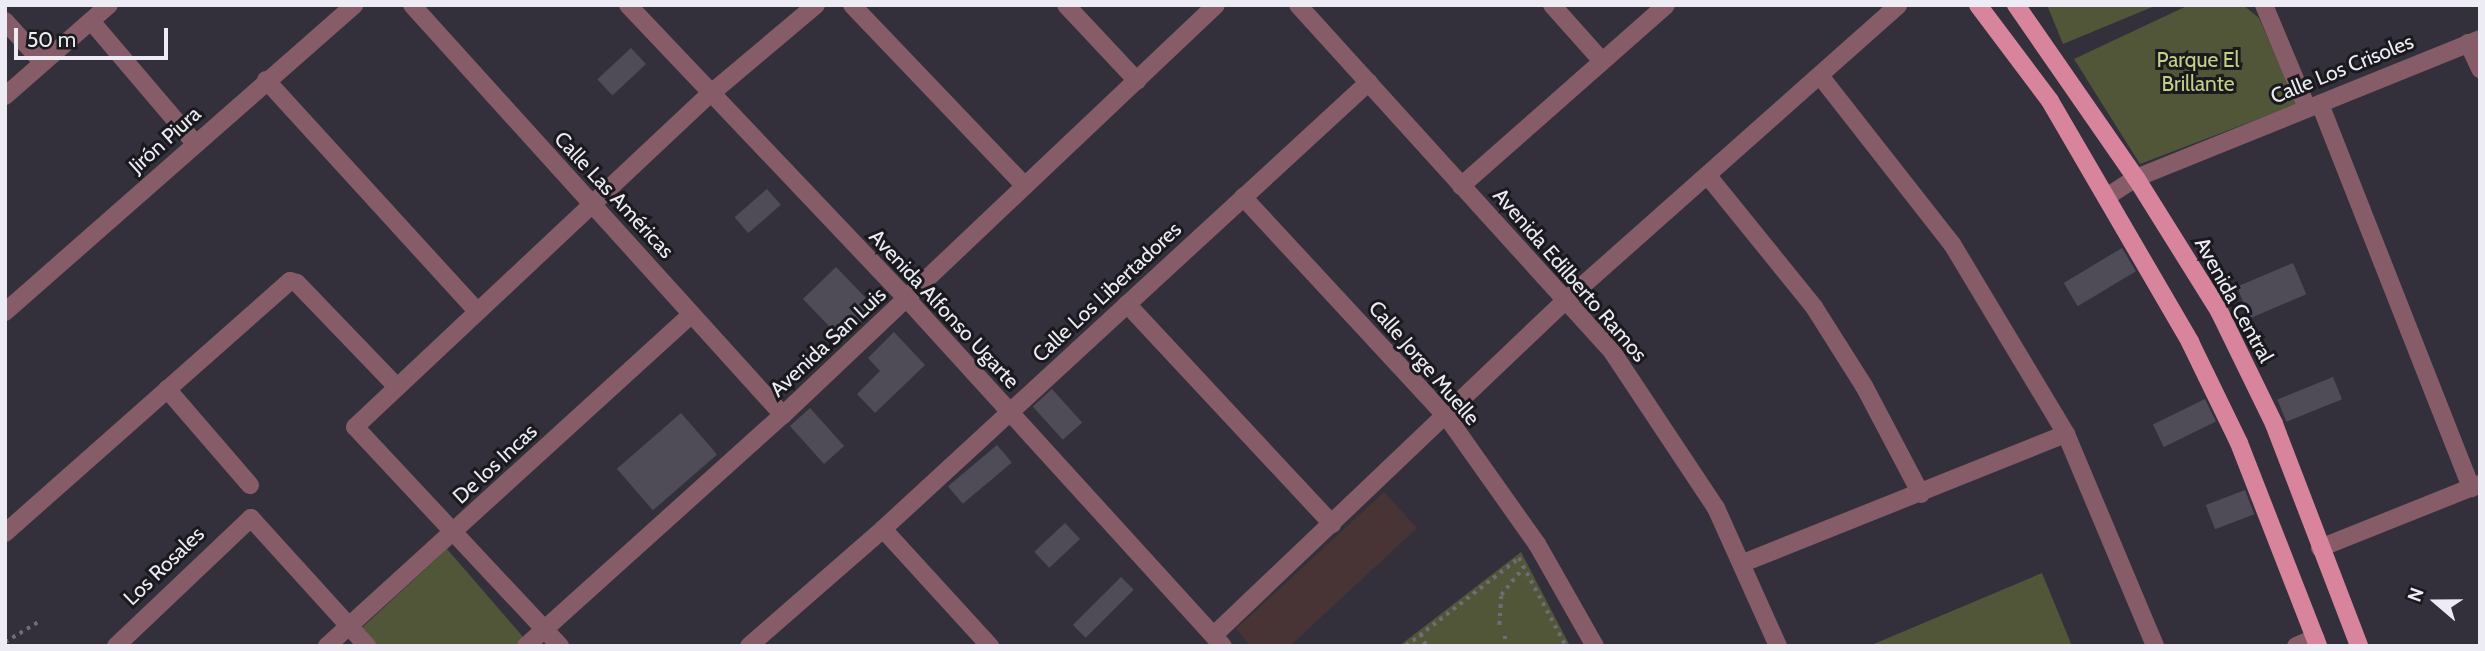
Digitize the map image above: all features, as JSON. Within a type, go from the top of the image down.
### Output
[{"type":"main road","points":[[1978,5],[2050,101],[2108,196],[2190,342],[2239,443],[2317,642]]},
{"type":"main road","name":"Avenida Central","points":[[2016,5],[2136,178],[2219,311],[2274,425],[2359,646]]},
{"type":"street","points":[[5,96],[108,5]]},
{"type":"street","name":"Jirón Piura","points":[[7,311],[354,5]]},
{"type":"street","name":"Calle Las Américas","points":[[412,5],[590,205],[783,415]]},
{"type":"street","name":"Avenida Alfonso Ugarte","points":[[628,5],[709,95],[907,299],[1219,640]]},
{"type":"street","points":[[560,646],[355,427],[476,310],[709,95],[816,5]]},
{"type":"street","points":[[852,5],[1025,186]]},
{"type":"street","points":[[1066,5],[1137,81]]},
{"type":"street","name":"Avenida San Luis","points":[[526,646],[783,415],[1216,5]]},
{"type":"street","name":"Avenida Edilberto Ramos","points":[[1298,5],[1564,302],[1613,353],[1679,446],[1743,563],[1778,646]]},
{"type":"street","points":[[1552,5],[1602,61]]},
{"type":"street","points":[[1461,186],[1666,5]]},
{"type":"street","points":[[1219,640],[1332,524],[1447,417],[1564,302],[1821,77],[1898,5]]},
{"type":"street","points":[[2264,5],[2314,106],[2476,486],[2320,548]]},
{"type":"street","points":[[5,21],[42,62]]},
{"type":"street","points":[[91,21],[195,144]]},
{"type":"street","points":[[2474,41],[2480,69]]},
{"type":"street","name":"Calle Los Crisoles","points":[[2108,196],[2136,178],[2474,41]]},
{"type":"street","points":[[1821,77],[1952,244],[2066,434],[2155,646]]},
{"type":"street","points":[[267,80],[476,310]]},
{"type":"street","name":"Calle Los Libertadores","points":[[749,646],[883,528],[1369,82]]},
{"type":"street","points":[[1708,176],[1814,307],[1864,386],[1921,494]]},
{"type":"street","name":"Calle Jorge Muelle","points":[[1243,197],[1447,417],[1537,544],[1595,646]]},
{"type":"street","points":[[5,533],[290,281],[297,283],[397,387]]},
{"type":"street","points":[[1127,304],[1332,524]]},
{"type":"street","name":"De los Incas","points":[[327,646],[692,314]]},
{"type":"street","points":[[167,389],[250,485]]},
{"type":"street","points":[[1743,563],[2066,434]]},
{"type":"street","name":"Los Rosales","points":[[116,646],[245,519],[256,520],[350,626]]},
{"type":"street","points":[[883,528],[980,642]]},
{"type":"street","points":[[350,626],[367,646]]},
{"type":"street","points":[[2296,646],[2317,642]]},
{"type":"path","points":[[1406,646],[1519,558],[1566,646]]},
{"type":"path","points":[[1499,625],[1501,595],[1524,566]]},
{"type":"path","points":[[5,642],[37,622]]},
{"type":"path","points":[[1421,634],[1426,646]]},
{"type":"path","points":[[1505,636],[1506,646]]},
{"type":"path","points":[[1433,646],[1447,646]]},
{"type":"shaded area","points":[[1384,492],[1417,528],[1290,646],[1251,646],[1236,629]]},
{"type":"green space","points":[[2047,5],[2157,5],[2063,44]]},
{"type":"green space","name":"Parque El Brillante","points":[[2189,5],[2243,5],[2259,18],[2297,104],[2140,164],[2074,59]]},
{"type":"green space","points":[[447,549],[524,638],[516,646],[364,646],[354,635]]},
{"type":"green space","points":[[1521,552],[1570,646],[1399,646]]},
{"type":"green space","points":[[2042,573],[2072,646],[1869,646]]},
{"type":"building","points":[[631,48],[646,64],[612,95],[597,79]]},
{"type":"building","points":[[767,189],[781,205],[748,233],[735,217]]},
{"type":"building","points":[[2122,248],[2136,271],[2078,306],[2064,283]]},
{"type":"building","points":[[2293,263],[2306,294],[2250,318],[2237,287]]},
{"type":"building","points":[[836,267],[876,308],[843,340],[803,299]]},
{"type":"building","points":[[894,332],[925,365],[875,413],[857,394],[880,371],[868,358]]},
{"type":"building","points":[[2333,377],[2342,399],[2286,422],[2277,399]]},
{"type":"building","points":[[1052,389],[1082,422],[1063,440],[1033,406]]},
{"type":"building","points":[[2205,399],[2216,421],[2164,447],[2153,424]]},
{"type":"building","points":[[810,408],[844,446],[824,464],[790,426]]},
{"type":"building","points":[[681,413],[717,455],[653,510],[617,469]]},
{"type":"building","points":[[997,445],[1012,463],[963,504],[948,486]]},
{"type":"building","points":[[2245,490],[2254,514],[2215,529],[2206,505]]},
{"type":"building","points":[[1065,523],[1080,539],[1049,568],[1034,552]]},
{"type":"building","points":[[1121,577],[1134,590],[1086,638],[1073,625]]}]
